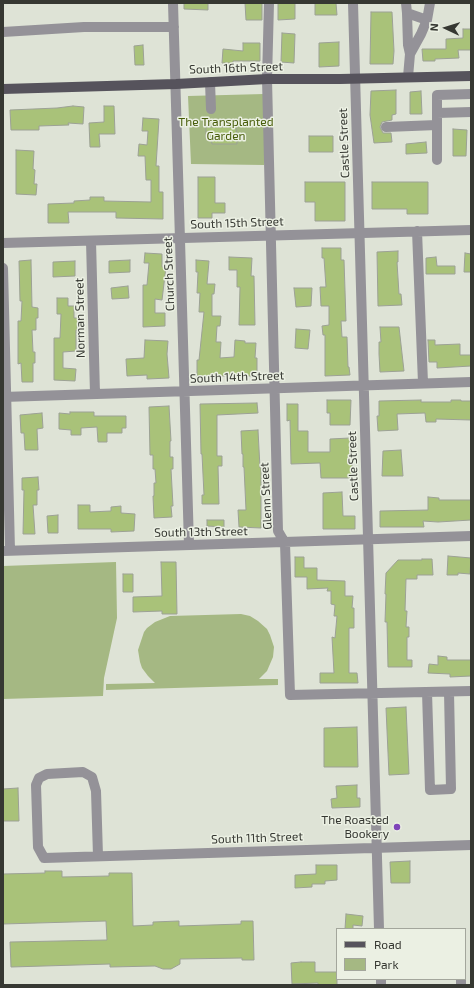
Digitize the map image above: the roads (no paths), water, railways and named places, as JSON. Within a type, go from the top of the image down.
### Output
[{"type":"main road","name":"South 16th Street","points":[[3,89],[176,84],[266,79],[355,79],[471,76]]},
{"type":"street","name":"Church Street","points":[[174,3],[189,545]]},
{"type":"street","name":"Glenn Street","points":[[269,3],[266,79],[278,530],[285,543],[290,695],[471,691]]},
{"type":"street","name":"Castle Street","points":[[353,3],[379,928]]},
{"type":"street","points":[[410,54],[427,20],[430,3]]},
{"type":"street","points":[[406,8],[427,20]]},
{"type":"street","points":[[406,8],[408,45],[410,54],[408,77]]},
{"type":"street","points":[[3,32],[84,27],[174,27]]},
{"type":"street","points":[[210,82],[211,108]]},
{"type":"street","points":[[437,160],[437,95],[471,94]]},
{"type":"street","points":[[438,113],[471,112]]},
{"type":"street","points":[[386,126],[438,125]]},
{"type":"street","name":"South 15th Street","points":[[3,243],[471,230]]},
{"type":"street","points":[[417,231],[423,383]]},
{"type":"street","name":"Norman Street","points":[[91,241],[95,394]]},
{"type":"street","points":[[3,268],[7,550]]},
{"type":"street","name":"South 14th Street","points":[[4,397],[471,382]]},
{"type":"street","name":"South 13th Street","points":[[7,550],[285,543],[471,536]]},
{"type":"street","points":[[427,692],[430,790],[451,789],[449,692]]},
{"type":"street","name":"South 11th Street","points":[[98,856],[96,791],[92,777],[83,772],[47,774],[39,778],[36,785],[38,847],[44,858],[471,845]]},
{"type":"place","name":"The Roasted Bookery","points":[[397,827]]},
{"type":"park label","name":"The Transplanted Garden","points":[[226,129]]}]
